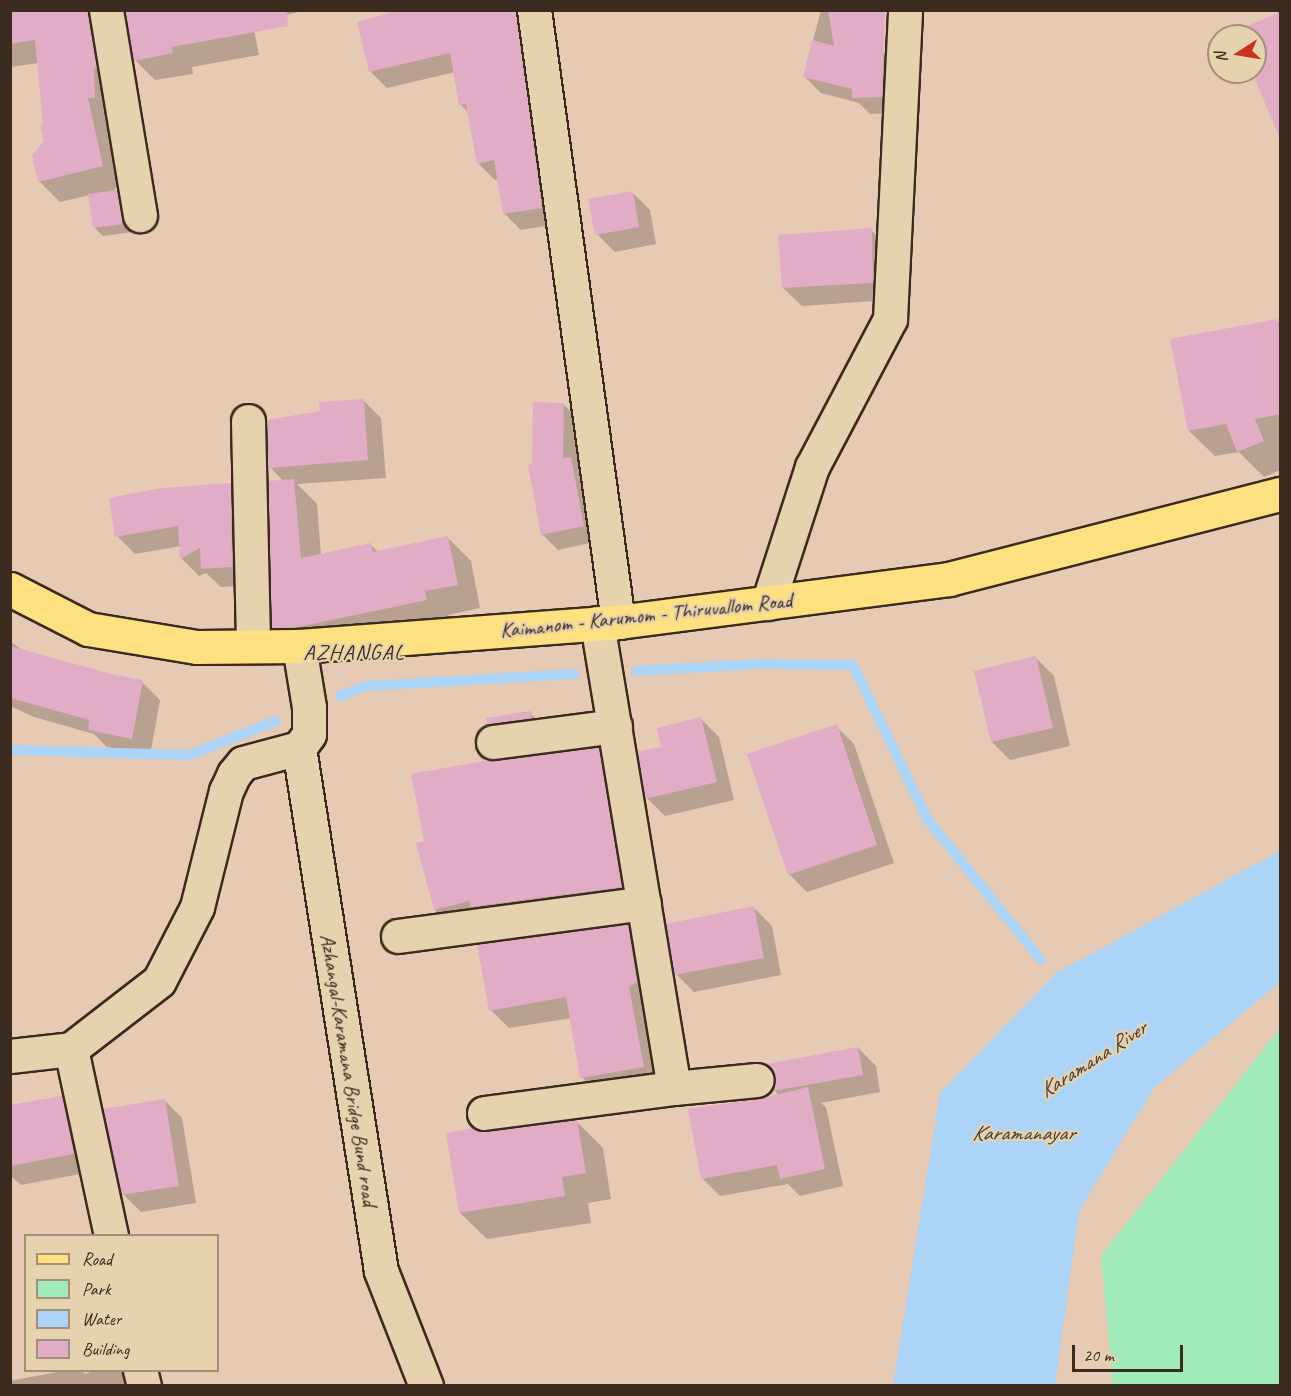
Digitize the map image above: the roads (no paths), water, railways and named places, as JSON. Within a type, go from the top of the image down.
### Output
[{"type":"main road","name":"Kaimanom - Karumom - Thiruvallom Road","points":[[10,589],[88,629],[198,647],[299,646],[608,623],[949,579],[1281,494]]},
{"type":"street","points":[[106,10],[140,215]]},
{"type":"street","points":[[534,10],[608,623],[615,726],[674,1088]]},
{"type":"street","points":[[768,603],[812,467],[890,319],[905,10]]},
{"type":"street","points":[[248,421],[253,646]]},
{"type":"street","points":[[10,1056],[70,1049],[159,981],[197,908],[226,791],[234,774],[243,763],[298,748],[310,729],[299,646]]},
{"type":"street","points":[[493,742],[615,726]]},
{"type":"street","name":"Azhangal-Karamana Bridge Bund road","points":[[298,748],[381,1271],[426,1386]]},
{"type":"street","points":[[398,936],[644,903]]},
{"type":"street","points":[[70,1049],[111,1234]]},
{"type":"street","points":[[484,1113],[674,1088],[757,1080]]},
{"type":"water","name":"Karamanayar","points":[[1280,851],[1280,982],[1154,1088],[1079,1211],[1055,1385],[893,1385],[940,1093],[1056,973]]},
{"type":"waterway","points":[[636,671],[757,664],[853,665],[928,820],[1041,960]]},
{"type":"waterway","points":[[340,696],[366,686],[575,674]]},
{"type":"waterway","points":[[10,750],[189,755],[276,721]]},
{"type":"district","name":"AZHANGAL","points":[[354,653]]},
{"type":"water label","name":"Karamana River","points":[[1093,1060]]}]
